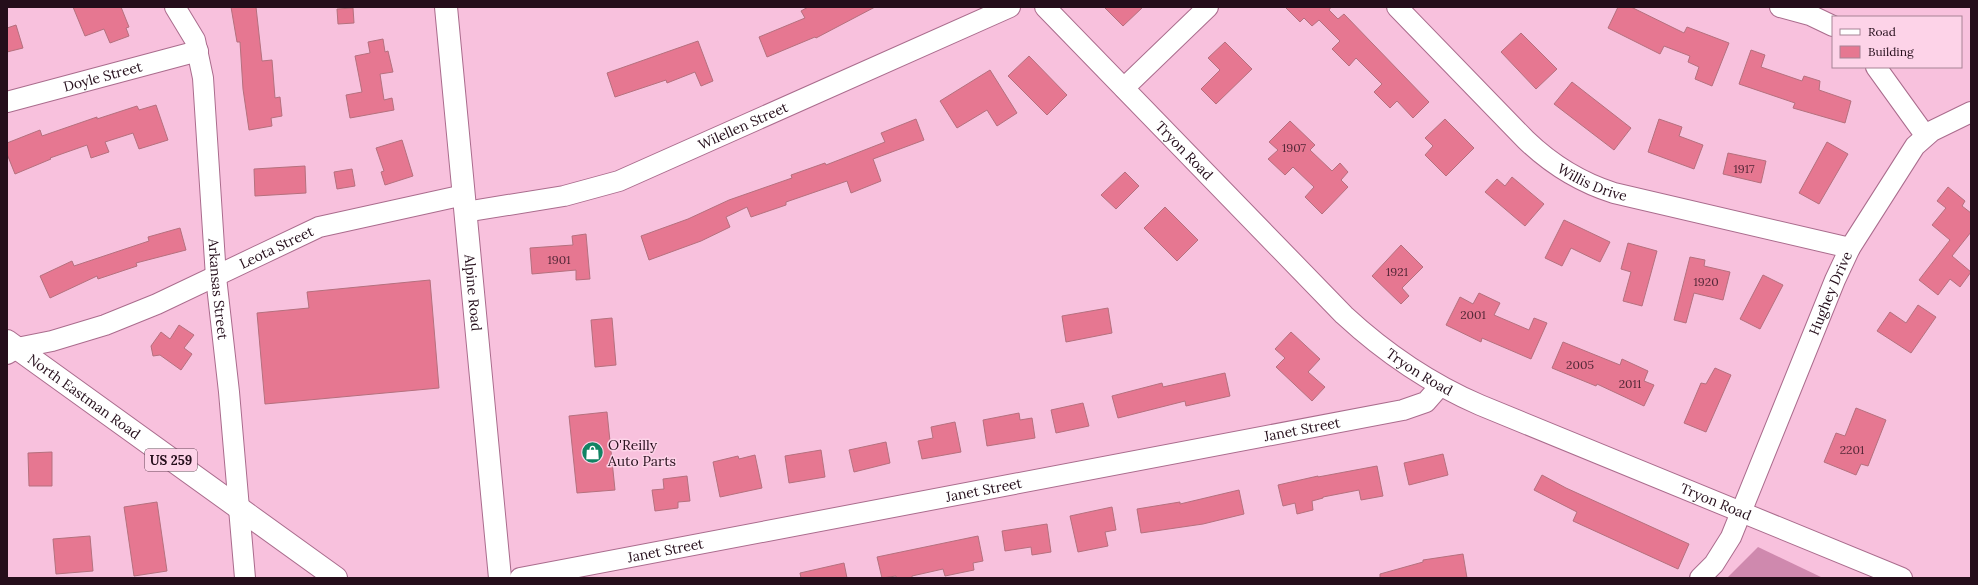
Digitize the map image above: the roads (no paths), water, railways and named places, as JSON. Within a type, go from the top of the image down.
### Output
[{"type":"main road","name":"Alpine Road","points":[[446,7],[500,578]]},
{"type":"main road","name":"North Eastman Road","points":[[10,348],[336,578]]},
{"type":"street","name":"Arkansas Street","points":[[175,7],[189,29],[198,51],[203,78],[216,277],[229,392],[245,578]]},
{"type":"street","name":"Wilellen Street","points":[[465,204],[564,196],[610,185],[1010,7]]},
{"type":"street","name":"Tryon Road","points":[[1045,7],[1354,324],[1390,353],[1440,386],[1480,405],[1902,578]]},
{"type":"street","points":[[1124,88],[1208,7]]},
{"type":"street","name":"Willis Drive","points":[[1397,7],[1526,140],[1544,157],[1565,172],[1588,184],[1614,193],[1850,248]]},
{"type":"street","points":[[1780,7],[1810,15],[1832,26]]},
{"type":"street","name":"Doyle Street","points":[[7,102],[198,51]]},
{"type":"street","points":[[1877,68],[1925,135]]},
{"type":"street","name":"Hughey Drive","points":[[1700,578],[1714,564],[1723,550],[1741,513],[1835,280],[1850,248],[1907,156],[1925,135],[1971,112]]},
{"type":"street","name":"Leota Street","points":[[10,348],[58,339],[105,325],[216,277],[318,227],[465,204]]},
{"type":"street","name":"Janet Street","points":[[520,578],[1403,410],[1426,402],[1440,386]]},
{"type":"place","name":"O'Reilly Auto Parts","points":[[592,453]]}]
